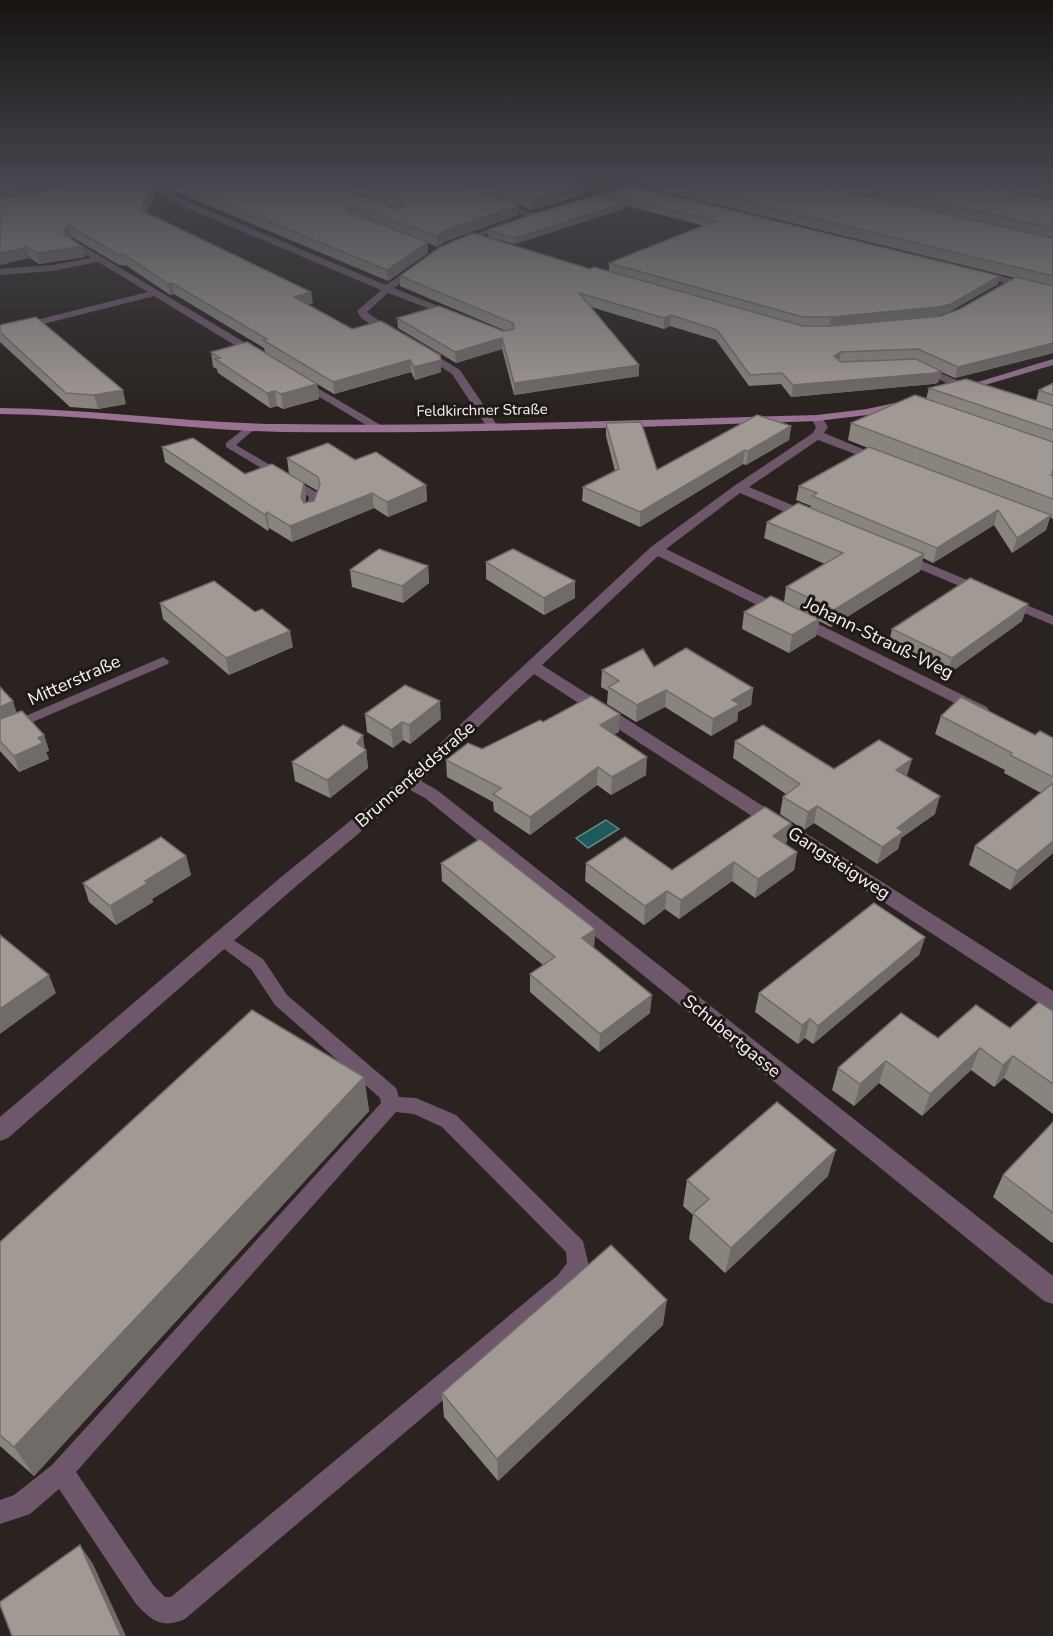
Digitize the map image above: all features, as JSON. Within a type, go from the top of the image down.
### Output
[{"type":"street","points":[[91,254],[270,363]]},
{"type":"street","points":[[305,254],[468,321]]},
{"type":"street","points":[[0,272],[52,268],[98,259]]},
{"type":"street","points":[[404,340],[376,325],[364,316],[362,311],[387,289],[428,259]]},
{"type":"street","points":[[966,271],[1053,292]]},
{"type":"street","points":[[1002,287],[1012,282]]},
{"type":"street","points":[[0,332],[155,293]]},
{"type":"street","points":[[414,345],[455,371],[491,425]]},
{"type":"street","points":[[946,393],[1053,362]]},
{"type":"street","points":[[907,364],[916,365],[962,388],[985,396]]},
{"type":"street","points":[[290,375],[375,426]]},
{"type":"street","name":"Feldkirchner Straße","points":[[0,411],[66,412],[253,426],[375,426],[817,418],[914,404]]},
{"type":"street","points":[[817,418],[822,427],[817,435],[896,465]]},
{"type":"street","name":"Brunnenfeldstraße","points":[[0,1131],[222,939],[409,782],[656,550],[738,489],[817,435]]},
{"type":"street","points":[[738,489],[752,492],[827,524]]},
{"type":"street","name":"Johann-Strauß-Weg","points":[[656,550],[999,718]]},
{"type":"street","points":[[891,552],[1053,621]]},
{"type":"street","name":"Gangsteigweg","points":[[534,667],[1053,1002]]},
{"type":"street","name":"Schubertgasse","points":[[409,782],[431,794],[1053,1292]]},
{"type":"lane","points":[[253,426],[230,444],[314,495],[315,499],[310,514]]},
{"type":"lane","name":"Mitterstraße","points":[[0,732],[163,661]]},
{"type":"lane","points":[[222,939],[257,964],[281,1000],[389,1094],[391,1104]]},
{"type":"lane","points":[[60,1473],[74,1487],[145,1595],[159,1610],[176,1610],[566,1282],[578,1266],[576,1248],[449,1122],[416,1106],[391,1104]]},
{"type":"lane","points":[[0,1512],[21,1505],[60,1473],[391,1104]]},
{"type":"water","points":[[606,820],[619,829],[588,848],[576,838]]},
{"type":"building","points":[[120,254],[233,254],[311,292],[294,297],[352,329],[381,321],[440,355],[441,360],[414,367],[410,360],[333,382],[263,340],[267,339],[172,283],[168,284],[125,255]]},
{"type":"building","points":[[349,254],[410,254],[387,270]]},
{"type":"building","points":[[430,254],[542,254],[803,326],[832,326],[941,316],[960,309],[1016,277],[1053,286],[1053,343],[958,367],[918,349],[841,352],[834,356],[841,362],[916,359],[941,371],[793,385],[782,373],[750,375],[717,330],[671,315],[664,318],[579,293],[639,365],[514,383],[502,338],[455,352],[397,318],[439,306],[503,331],[514,329],[513,323],[400,276]]},
{"type":"building","points":[[631,254],[912,254],[1000,276],[951,304],[938,307],[831,317],[803,317],[609,263]]},
{"type":"building","points":[[963,254],[1053,254],[1053,276]]},
{"type":"building","points":[[36,317],[123,390],[94,395],[66,393],[0,332],[0,325]]},
{"type":"building","points":[[247,342],[317,384],[281,394],[275,391],[267,393],[215,359],[220,358],[211,352]]},
{"type":"building","points":[[966,379],[1053,406],[1053,430],[929,388]]},
{"type":"building","points":[[1053,383],[1053,395],[1039,390]]},
{"type":"building","points":[[915,395],[1053,442],[1053,474],[1051,475],[1053,476],[1053,499],[851,423]]},
{"type":"building","points":[[757,415],[791,426],[748,451],[745,450],[640,512],[583,487],[619,469],[606,423],[641,422],[657,470]]},
{"type":"building","points":[[193,438],[245,474],[272,464],[304,483],[301,498],[304,503],[314,501],[320,484],[318,477],[287,458],[328,443],[355,460],[376,452],[426,485],[387,502],[372,493],[290,526],[267,512],[265,515],[162,447]]},
{"type":"building","points":[[869,447],[1051,515],[1017,538],[998,510],[937,548],[812,496],[817,493],[799,486]]},
{"type":"building","points":[[798,503],[924,554],[834,610],[786,587],[843,553],[767,522]]},
{"type":"building","points":[[379,549],[428,566],[402,586],[350,570]]},
{"type":"building","points":[[513,549],[575,581],[544,598],[486,562]]},
{"type":"building","points":[[970,578],[1028,604],[952,658],[892,629]]},
{"type":"building","points":[[214,581],[255,612],[262,609],[290,631],[226,658],[160,603]]},
{"type":"building","points":[[771,596],[819,619],[792,635],[744,612]]},
{"type":"building","points":[[686,648],[753,688],[732,700],[740,704],[713,719],[666,690],[637,705],[608,687],[619,681],[602,670],[643,649],[654,667]]},
{"type":"building","points":[[405,685],[440,701],[409,725],[402,722],[391,730],[365,714]]},
{"type":"building","points":[[0,687],[13,701],[0,707]]},
{"type":"building","points":[[591,696],[620,714],[600,725],[647,757],[612,777],[598,767],[530,817],[493,794],[501,788],[446,760],[468,743],[482,749],[540,720],[543,722]]},
{"type":"building","points":[[961,697],[1035,735],[1040,731],[1053,738],[1053,777],[941,716]]},
{"type":"building","points":[[22,711],[44,735],[38,738],[43,743],[14,756],[0,741],[0,719]]},
{"type":"building","points":[[343,725],[363,735],[357,743],[366,750],[327,780],[292,762]]},
{"type":"building","points":[[763,725],[834,769],[879,740],[912,759],[896,770],[940,796],[897,828],[903,832],[882,847],[817,806],[808,812],[783,797],[800,784],[735,741]]},
{"type":"building","points":[[1053,783],[1053,841],[1017,871],[975,846]]},
{"type":"building","points":[[765,807],[791,823],[773,836],[797,852],[758,879],[734,862],[681,900],[667,891],[645,906],[586,863],[625,837],[672,870]]},
{"type":"building","points":[[161,837],[186,856],[110,906],[83,883]]},
{"type":"building","points":[[480,839],[595,929],[582,938],[652,995],[600,1034],[530,974],[555,957],[441,863]]},
{"type":"building","points":[[874,903],[925,937],[818,1026],[810,1019],[802,1025],[759,993]]},
{"type":"building","points":[[0,935],[49,975],[0,1009]]},
{"type":"building","points":[[1039,1002],[1053,1011],[1053,1084],[1013,1056],[1003,1065],[980,1048],[930,1094],[886,1061],[860,1084],[838,1068],[901,1013],[938,1038],[976,1005],[1010,1028]]},
{"type":"building","points":[[252,1010],[364,1077],[14,1447],[0,1435],[0,1242]]},
{"type":"building","points":[[777,1102],[836,1150],[731,1248],[693,1213],[709,1199],[687,1180]]},
{"type":"building","points":[[1053,1122],[1053,1213],[1003,1175]]},
{"type":"building","points":[[611,1245],[667,1300],[497,1459],[442,1393]]},
{"type":"building","points":[[80,1545],[121,1636],[12,1636],[0,1602]]}]
